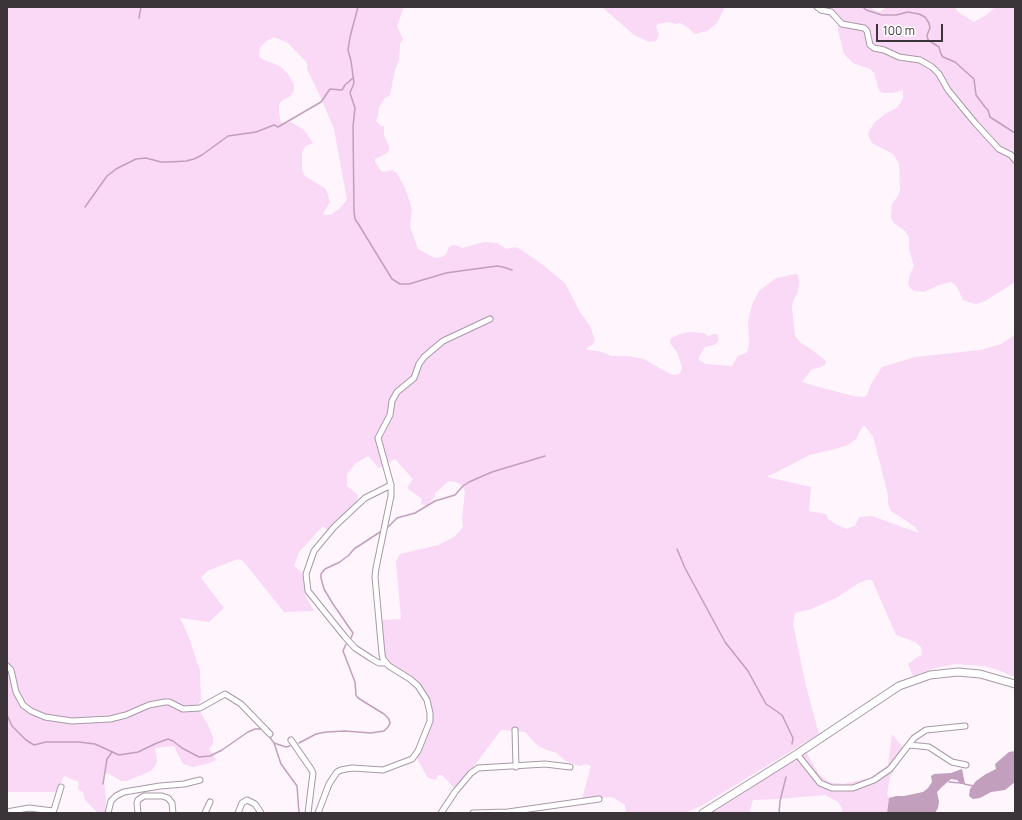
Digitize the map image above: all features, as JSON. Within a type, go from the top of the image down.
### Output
[{"type":"main road","points":[[703,813],[797,754],[900,686],[930,675],[958,672],[980,674],[1015,684]]},
{"type":"street","points":[[817,7],[821,10],[830,12],[842,24],[864,28],[867,31],[870,44],[874,48],[884,50],[899,57],[920,60],[932,67],[939,74],[948,90],[976,124],[999,149],[1011,155],[1015,160]]},
{"type":"street","points":[[385,663],[383,659],[376,577],[378,555],[391,496],[391,484],[378,438],[390,415],[392,401],[402,386],[412,380],[421,360],[441,342],[490,319]]},
{"type":"street","points":[[318,813],[329,784],[337,772],[352,768],[383,770],[412,759],[416,755],[430,721],[430,713],[426,700],[415,682],[385,663],[379,663],[355,648],[308,591],[306,574],[314,551],[334,527],[365,498],[391,484]]},
{"type":"street","points":[[7,666],[11,670],[16,692],[23,705],[31,711],[45,717],[72,721],[110,719],[126,715],[149,705],[165,702],[171,703],[183,709],[200,708],[225,694],[241,704],[270,734]]},
{"type":"street","points":[[797,754],[820,783],[832,788],[853,788],[874,780],[890,769],[914,738],[926,730],[965,726]]},
{"type":"street","points":[[515,730],[516,767]]},
{"type":"street","points":[[291,740],[311,769],[312,773],[308,813]]},
{"type":"street","points":[[910,745],[929,747],[952,762],[966,765]]},
{"type":"street","points":[[441,813],[455,792],[475,769],[481,767],[516,767],[545,764],[570,767]]},
{"type":"street","points":[[108,813],[111,801],[116,796],[124,792],[160,786],[190,784],[200,780]]},
{"type":"street","points":[[7,812],[30,808],[53,812],[61,787]]},
{"type":"street","points":[[138,813],[137,804],[141,798],[147,796],[164,796],[168,798],[172,802],[173,813]]},
{"type":"street","points":[[473,813],[517,812],[599,799]]},
{"type":"street","points":[[238,813],[242,803],[245,800],[250,800],[258,810]]},
{"type":"street","points":[[205,813],[210,802]]},
{"type":"shaded area","points":[[7,7],[404,7],[397,26],[403,39],[400,44],[399,60],[395,70],[390,95],[385,98],[379,107],[376,121],[381,126],[384,126],[384,135],[389,146],[389,151],[375,159],[375,162],[381,171],[384,172],[392,170],[397,173],[405,188],[412,209],[410,227],[418,249],[435,258],[442,257],[446,254],[449,247],[453,245],[462,248],[484,242],[497,243],[506,249],[515,247],[520,249],[565,283],[580,312],[590,326],[595,340],[593,344],[586,349],[588,350],[599,351],[612,356],[627,356],[644,359],[670,374],[676,375],[680,373],[682,368],[678,354],[670,343],[670,339],[680,334],[689,332],[704,333],[708,336],[717,334],[719,340],[714,345],[705,347],[699,357],[699,360],[706,364],[732,366],[738,356],[746,353],[748,350],[748,322],[752,305],[759,291],[776,278],[796,274],[798,275],[799,281],[798,292],[793,301],[792,308],[795,336],[801,343],[825,360],[826,364],[811,370],[802,382],[815,386],[853,396],[864,397],[867,395],[871,384],[882,367],[915,357],[980,350],[1001,344],[1015,335],[1015,677],[984,666],[955,664],[935,668],[913,676],[908,664],[922,655],[921,647],[915,642],[896,635],[872,580],[867,580],[857,584],[836,598],[811,609],[795,613],[793,624],[806,686],[819,734],[701,806],[685,813],[626,813],[625,805],[612,797],[582,799],[591,766],[586,764],[579,766],[564,760],[557,753],[538,746],[525,732],[501,730],[456,790],[442,775],[438,775],[436,780],[428,778],[416,757],[432,714],[432,710],[426,694],[418,681],[380,662],[380,620],[401,619],[396,561],[400,554],[438,545],[454,537],[463,527],[462,518],[465,492],[460,484],[449,481],[435,493],[435,496],[427,506],[421,504],[422,499],[407,488],[413,479],[395,459],[379,468],[368,456],[356,463],[347,474],[347,486],[358,495],[357,502],[327,530],[323,526],[299,552],[294,566],[302,572],[306,597],[314,611],[284,612],[243,561],[238,559],[207,571],[201,578],[224,608],[209,622],[180,618],[188,635],[200,671],[201,700],[197,706],[213,737],[213,744],[209,749],[216,760],[193,767],[183,764],[174,746],[155,748],[157,760],[156,765],[151,771],[127,781],[121,781],[107,773],[104,775],[106,799],[105,813],[98,813],[85,800],[83,792],[78,789],[79,782],[64,776],[57,792],[7,792]],"holes":[[[274,37],[288,43],[307,63],[307,69],[334,129],[347,200],[339,209],[330,215],[325,215],[323,213],[330,202],[326,189],[305,176],[302,170],[302,152],[306,146],[313,143],[304,130],[291,122],[281,123],[279,104],[291,96],[294,90],[294,84],[288,74],[280,66],[262,59],[259,56],[260,48],[266,41]],[[864,425],[873,436],[888,495],[888,504],[891,511],[915,527],[919,533],[872,516],[859,517],[855,526],[847,529],[828,519],[826,514],[809,511],[811,487],[767,477],[810,455],[848,445],[856,439]]]},
{"type":"shaded area","points":[[602,7],[725,7],[717,23],[707,31],[695,34],[680,23],[676,24],[668,22],[658,24],[656,26],[659,35],[656,41],[649,42],[634,35]]},
{"type":"shaded area","points":[[816,7],[871,7],[880,12],[886,7],[955,7],[958,12],[974,22],[996,7],[1015,7],[1015,282],[985,301],[976,304],[963,300],[957,287],[951,282],[939,285],[924,292],[914,291],[910,288],[908,283],[914,266],[909,250],[909,237],[905,231],[894,223],[891,218],[892,204],[898,196],[900,189],[899,164],[893,154],[872,143],[868,135],[875,122],[899,105],[903,98],[903,90],[893,93],[882,93],[879,90],[874,73],[870,69],[853,63],[844,54],[838,30],[838,23]]},
{"type":"shaded area","points":[[892,734],[905,750],[890,777],[887,794],[889,798],[887,812],[842,813],[842,808],[838,802],[825,795],[753,800],[749,813],[706,813],[806,752],[819,774],[829,782],[843,784],[870,778],[888,765]]},
{"type":"shaded area","points":[[1015,751],[1015,782],[1005,790],[991,792],[980,798],[973,799],[969,796],[970,789],[976,781],[996,769],[995,764],[1009,752]]},
{"type":"shaded area","points":[[962,769],[965,784],[961,784],[957,780],[951,779],[943,786],[937,792],[939,802],[935,813],[887,813],[889,798],[923,792],[932,782],[931,776],[934,774],[951,773]]},
{"type":"waterway","points":[[139,18],[141,7]]},
{"type":"waterway","points":[[358,7],[348,50],[354,83],[350,93],[355,108],[353,126],[355,219],[392,279],[400,284],[409,284],[446,273],[497,266],[512,270]]},
{"type":"waterway","points":[[863,7],[866,10],[882,15],[896,15],[908,12],[925,17],[930,28],[927,35],[928,40],[939,47],[943,57],[955,62],[974,79],[976,95],[988,110],[990,117],[1015,133]]},
{"type":"waterway","points":[[85,207],[107,176],[116,169],[136,159],[146,158],[161,162],[186,161],[194,159],[228,136],[256,132],[274,125],[278,127],[321,102],[330,89],[342,90],[353,78]]},
{"type":"waterway","points":[[386,529],[397,518],[415,513],[435,501],[455,495],[469,482],[492,472],[545,456]]},
{"type":"waterway","points":[[351,638],[353,633],[324,589],[321,574],[325,569],[340,562],[354,549],[380,532]]},
{"type":"waterway","points":[[677,549],[685,568],[725,642],[748,671],[766,704],[782,715],[793,738],[792,744]]},
{"type":"waterway","points":[[299,743],[316,734],[326,732],[345,731],[371,733],[384,731],[390,723],[389,719],[384,714],[358,698],[356,695],[355,682],[343,651],[346,644]]},
{"type":"waterway","points":[[7,715],[12,726],[26,740],[34,745],[46,742],[79,742],[95,744],[119,755],[138,752],[168,739],[199,757],[210,756],[222,750],[248,732],[255,729],[263,729]]},
{"type":"waterway","points":[[268,735],[274,743],[281,764],[297,786],[299,813]]},
{"type":"waterway","points":[[274,743],[286,747],[290,746]]},
{"type":"waterway","points":[[103,784],[107,759],[112,752]]},
{"type":"waterway","points":[[779,813],[780,801],[786,777]]},
{"type":"waterway","points":[[949,782],[961,783]]},
{"type":"waterway","points":[[964,784],[974,786]]}]
